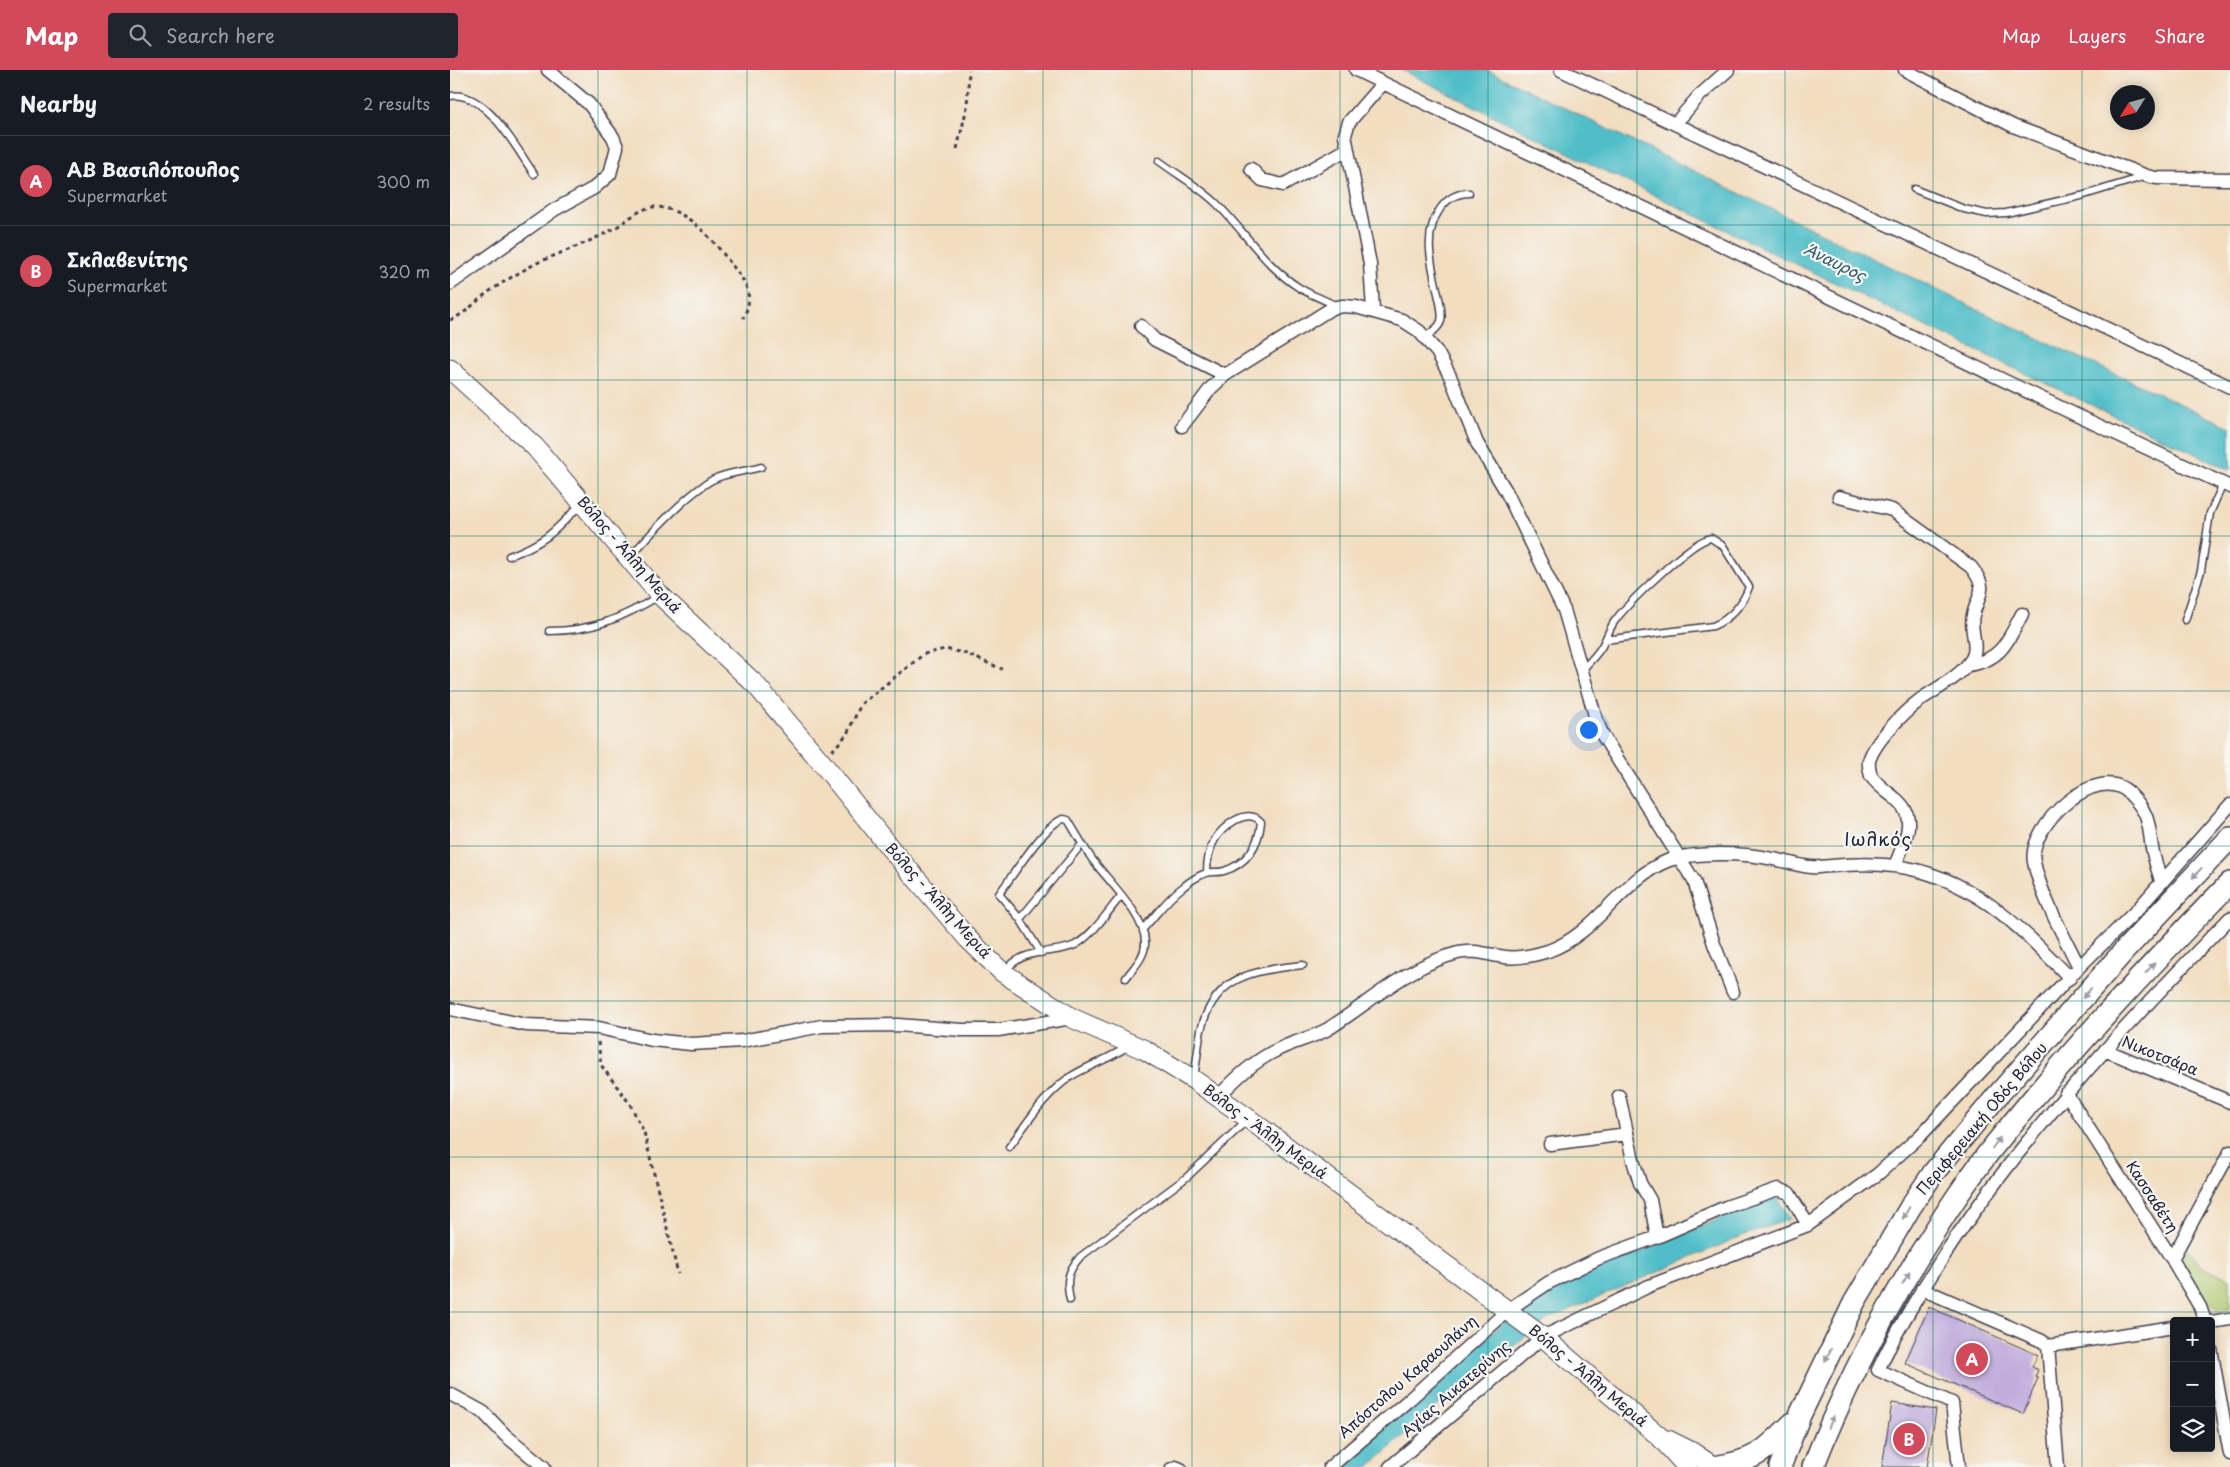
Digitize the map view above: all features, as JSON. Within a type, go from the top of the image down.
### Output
[{"type":"main road","name":"Βόλος - Άλλη Μεριά","points":[[450,369],[530,441],[660,595],[755,684],[822,762],[890,848],[968,940],[1002,972],[1072,1018],[1131,1044],[1194,1080],[1249,1119],[1543,1337],[1660,1437],[1687,1467]]},
{"type":"main road","name":"Περιφερειακή Οδός Βόλου","points":[[1780,1467],[1800,1415],[1854,1303],[1910,1206],[1934,1172],[1997,1096],[2124,951],[2230,838]]},
{"type":"main road","name":"Περιφερειακή Οδός Βόλου","points":[[1813,1467],[1846,1387],[1884,1314],[1961,1192],[2001,1137],[2079,1046],[2230,883]]},
{"type":"main road","points":[[1714,1467],[1744,1461],[1762,1453],[1800,1415]]},
{"type":"main road","name":"Βόλος - Άλλη Μεριά","points":[[1660,1437],[1683,1447],[1714,1467]]},
{"type":"street","points":[[450,284],[554,210],[594,188],[610,174],[617,147],[613,138],[589,104],[548,70]]},
{"type":"street","points":[[1356,70],[2227,485]]},
{"type":"street","points":[[1561,70],[2230,387]]},
{"type":"street","points":[[1676,123],[1698,97],[1728,70]]},
{"type":"street","points":[[1905,70],[2014,126],[2147,176],[2156,178],[2230,179]]},
{"type":"street","points":[[1373,310],[1370,264],[1346,150],[1345,135],[1349,122],[1383,83]]},
{"type":"street","points":[[1251,169],[1262,180],[1283,184],[1346,150]]},
{"type":"street","points":[[1182,426],[1211,388],[1225,375],[1263,353],[1328,310],[1338,306],[1373,310],[1402,320],[1426,337],[1437,352],[1450,376],[1477,442],[1506,491],[1564,610],[1596,719],[1603,736],[1680,857],[1696,887],[1714,944],[1733,992]]},
{"type":"street","points":[[1141,326],[1155,340],[1225,375]]},
{"type":"street","points":[[1839,497],[1877,505],[1899,514],[1971,567],[1979,577],[1982,592],[1972,624],[1975,650],[1967,665],[1914,705],[1874,749],[1870,759],[1871,776],[1904,807],[1908,816],[1908,828],[1895,866]]},
{"type":"street","points":[[1967,665],[1982,663],[1997,654],[2010,638],[2022,614]]},
{"type":"street","points":[[2079,967],[2047,900],[2034,862],[2038,835],[2060,808],[2095,786],[2113,784],[2129,792],[2146,814],[2161,881]]},
{"type":"street","name":"Αγίας Αικατερίνης","points":[[1390,1467],[1543,1337],[1649,1286],[1808,1224],[1893,1162],[1920,1136],[2079,967],[2138,909],[2230,805]]},
{"type":"street","points":[[1218,1097],[1245,1071],[1267,1056],[1282,1047],[1319,1034],[1427,964],[1463,952],[1476,951],[1506,957],[1518,957],[1536,954],[1564,944],[1588,926],[1642,876],[1661,864],[1680,857],[1697,854],[1759,856],[1814,868],[1850,865],[1895,866],[1934,875],[1954,882],[1998,910],[2070,978]]},
{"type":"street","points":[[1959,1467],[1952,1403],[1878,1370],[1897,1332],[1922,1290],[1991,1188],[2066,1093],[2230,918]]},
{"type":"street","points":[[450,1009],[526,1025],[599,1028],[652,1040],[700,1044],[742,1041],[822,1026],[898,1025],[962,1030],[998,1030],[1072,1018]]},
{"type":"street","name":"Νικοτσάρα","points":[[2105,1050],[2230,1102]]},
{"type":"street","name":"Κασσαβέτη","points":[[2066,1093],[2172,1259],[2200,1307],[2203,1317]]},
{"type":"street","points":[[1619,1096],[1638,1179],[1650,1200],[1658,1237]]},
{"type":"street","points":[[1550,1144],[1627,1134]]},
{"type":"street","points":[[2172,1259],[2230,1152]]},
{"type":"street","name":"Απόστολου Καραουλάνη","points":[[1330,1467],[1411,1398],[1508,1310],[1548,1284],[1599,1258],[1658,1237],[1726,1207],[1778,1189],[1789,1193],[1808,1224]]},
{"type":"street","points":[[1922,1290],[2042,1341],[2048,1346],[2058,1467]]},
{"type":"street","points":[[2215,1321],[2230,1319]]},
{"type":"street","points":[[2048,1346],[2170,1329]]},
{"type":"street","points":[[2213,1362],[2230,1454]]},
{"type":"street","points":[[450,1394],[483,1412],[506,1435],[544,1467]]},
{"type":"lane","points":[[450,96],[464,96],[486,108],[534,174]]},
{"type":"lane","points":[[1160,161],[1214,201],[1262,254],[1288,279],[1299,287],[1338,306]]},
{"type":"lane","points":[[1914,189],[1964,209],[1987,214],[2006,213],[2081,196],[2147,176]]},
{"type":"lane","points":[[1426,337],[1441,320],[1440,303],[1430,255],[1430,229],[1434,218],[1443,204],[1454,195],[1469,194]]},
{"type":"lane","points":[[629,558],[676,509],[712,481],[724,475],[761,467]]},
{"type":"lane","points":[[2186,620],[2201,571],[2210,513],[2227,485]]},
{"type":"lane","points":[[509,556],[540,543],[550,536],[583,502]]},
{"type":"lane","points":[[1582,670],[1623,612],[1675,561],[1702,540],[1711,538],[1723,546],[1749,587],[1744,599],[1736,610],[1722,622],[1713,626],[1605,640]]},
{"type":"lane","points":[[549,631],[562,631],[602,624],[626,615],[660,595]]},
{"type":"lane","points":[[1143,929],[1183,887],[1207,872],[1223,871],[1240,863],[1247,857],[1253,850],[1260,832],[1261,822],[1258,818],[1254,816],[1244,817],[1234,821],[1220,832],[1211,848],[1207,872]]},
{"type":"lane","points":[[1041,953],[1020,919],[999,894],[1043,835],[1059,820],[1068,820],[1082,844],[1132,910],[1143,929],[1146,942],[1144,954],[1126,978]]},
{"type":"lane","points":[[1020,919],[1082,844]]},
{"type":"lane","points":[[1002,972],[1016,960],[1027,955],[1076,944],[1084,939],[1121,896]]},
{"type":"lane","points":[[1194,1080],[1202,1028],[1208,1012],[1226,985],[1250,974],[1304,965]]},
{"type":"lane","points":[[1009,1146],[1042,1102],[1054,1090],[1075,1074],[1104,1061],[1131,1044]]},
{"type":"lane","points":[[1070,1300],[1067,1282],[1073,1265],[1080,1257],[1187,1177],[1249,1119]]},
{"type":"lane","points":[[1169,1467],[1176,1464],[1183,1467]]},
{"type":"path","points":[[957,149],[967,107],[969,70]]},
{"type":"path","points":[[450,320],[458,317],[487,292],[521,271],[612,230],[642,210],[655,206],[666,208],[696,224],[730,262],[742,278],[748,292],[749,307],[743,318]]},
{"type":"path","points":[[822,762],[847,734],[861,704],[924,654],[945,649],[964,653],[1002,669]]},
{"type":"path","points":[[599,1028],[598,1050],[601,1065],[633,1110],[644,1132],[678,1274]]},
{"type":"green space","points":[[2188,1249],[2204,1268],[2230,1279],[2230,1309],[2212,1306],[2199,1293],[2181,1260]]},
{"type":"water","name":"Άναυρος","points":[[1402,70],[1487,70],[1997,319],[2230,427],[2230,470],[1814,273]]},
{"type":"water","points":[[1776,1195],[1790,1219],[1742,1236],[1548,1319],[1431,1411],[1369,1467],[1338,1467],[1531,1298]]},
{"type":"building","points":[[1929,1307],[2038,1355],[2032,1367],[2038,1370],[2035,1377],[2038,1378],[2023,1414],[1905,1363]]},
{"type":"building","points":[[1892,1403],[1936,1410],[1927,1467],[1882,1467]]},
{"type":"place","name":"ΑΒ Βασιλόπουλος","points":[[1972,1359]]},
{"type":"place","name":"Σκλαβενίτης","points":[[1909,1439]]},
{"type":"district","name":"Ιωλκός","points":[[1878,840]]}]
